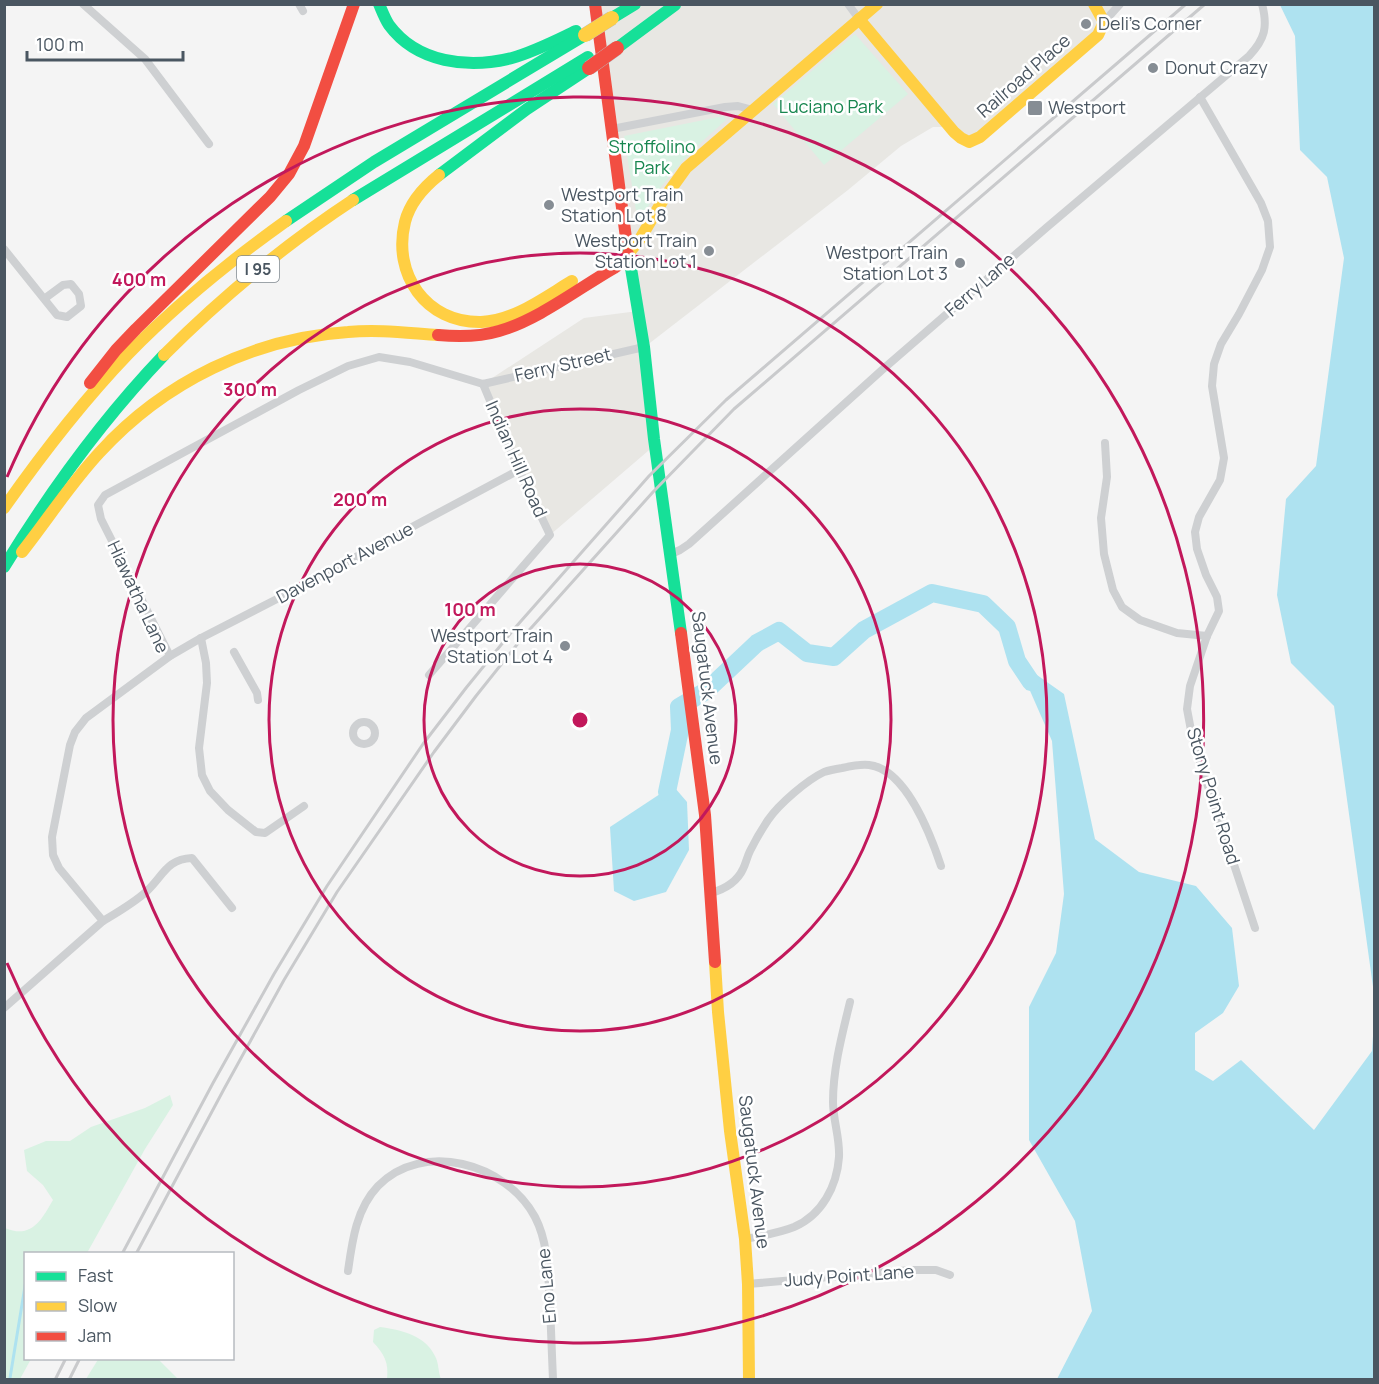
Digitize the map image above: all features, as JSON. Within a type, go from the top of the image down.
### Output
[{"type":"main road","points":[[48,447],[85,390],[116,350],[265,202],[289,174],[310,131],[354,4]]},
{"type":"main road","points":[[379,4],[392,30],[410,47],[428,56],[463,64],[489,63],[513,58],[584,31]]},
{"type":"main road","name":"Saugatuck Avenue","points":[[595,4],[628,254],[644,347],[654,439],[705,815],[718,1012],[729,1131],[745,1239],[750,1380]]},
{"type":"main road","points":[[612,16],[629,4]]},
{"type":"main road","name":"I 95","points":[[4,508],[48,447],[97,388],[148,334],[204,284],[294,215],[356,174],[584,31],[635,4]]},
{"type":"main road","points":[[4,573],[36,536],[78,477],[104,446],[148,407],[201,374],[262,348],[324,334],[373,330],[464,336],[496,333],[517,325],[619,265],[640,240],[663,200],[686,168],[877,4]]},
{"type":"main road","points":[[1094,4],[1104,22]]},
{"type":"main road","name":"I 95","points":[[4,567],[47,500],[95,434],[143,377],[223,298],[281,251],[342,207],[413,163],[588,63],[676,5]]},
{"type":"main road","name":"Railroad Place","points":[[859,19],[950,126],[961,138],[969,142],[980,137],[1094,40],[1104,22]]},
{"type":"main road","points":[[588,63],[422,190],[411,205],[404,222],[401,240],[402,259],[408,278],[425,301],[450,317],[475,323],[502,318],[518,312],[618,254],[628,254]]},
{"type":"street","points":[[83,4],[145,59],[209,144]]},
{"type":"street","points":[[848,4],[859,19]]},
{"type":"street","name":"Railroad Place","points":[[1104,22],[1120,4]]},
{"type":"street","name":"Ferry Lane","points":[[671,554],[689,544],[882,370],[1249,56],[1263,36],[1265,24],[1262,4]]},
{"type":"street","name":"Stony Point Road","points":[[1200,97],[1261,203],[1268,221],[1270,247],[1262,270],[1221,344],[1214,364],[1212,386],[1224,458],[1220,480],[1199,517],[1195,532],[1197,549],[1217,597],[1219,611],[1207,636],[1190,686],[1187,709],[1193,741],[1255,928]]},
{"type":"street","points":[[612,129],[725,107],[738,106],[753,110]]},
{"type":"street","points":[[4,249],[44,299],[57,315],[67,317],[81,306],[79,294],[71,284],[63,285],[44,299]]},
{"type":"street","name":"Ferry Street","points":[[483,384],[644,347]]},
{"type":"street","name":"Hiawatha Lane","points":[[103,921],[59,868],[53,855],[52,837],[70,745],[75,732],[86,718],[170,656],[101,519],[98,505],[105,495],[348,366],[379,357],[410,362],[483,384]]},
{"type":"street","name":"Indian Hill Road","points":[[429,675],[550,535],[519,470],[483,384]]},
{"type":"street","points":[[1105,443],[1107,477],[1101,518],[1104,554],[1113,590],[1122,607],[1140,620],[1176,633],[1207,636]]},
{"type":"street","name":"Davenport Avenue","points":[[170,656],[519,470]]},
{"type":"street","points":[[201,638],[207,683],[199,748],[202,775],[210,791],[228,810],[256,832],[265,832],[304,806]]},
{"type":"street","points":[[234,652],[257,693],[258,700]]},
{"type":"street","points":[[711,892],[721,890],[737,878],[769,819],[790,797],[825,771],[850,766],[877,767],[894,778],[915,804],[941,866]]},
{"type":"street","points":[[4,1008],[103,921],[148,890],[164,870],[181,858],[192,858],[232,908]]},
{"type":"street","points":[[745,1239],[791,1228],[802,1223],[819,1209],[832,1188],[839,1158],[833,1093],[838,1054],[850,1002]]},
{"type":"street","name":"Eno Lane","points":[[348,1271],[355,1232],[362,1210],[373,1192],[389,1177],[413,1166],[440,1161],[461,1163],[488,1172],[520,1196],[530,1209],[541,1232],[549,1284],[553,1380]]},
{"type":"street","name":"Judy Point Lane","points":[[748,1284],[911,1270],[936,1270],[950,1275]]},
{"type":"shaded area","points":[[595,5],[1120,5],[977,140],[950,127],[933,127],[901,146],[848,190],[646,346],[655,445],[550,535],[483,384],[584,318],[638,311]]},
{"type":"green space","name":"Luciano Park","points":[[855,34],[908,94],[824,165],[773,104]]},
{"type":"green space","name":"Stroffolino Park","points":[[724,116],[726,120],[668,178],[638,223],[624,136]]},
{"type":"green space","points":[[170,1095],[173,1105],[145,1149],[88,1252],[24,1252],[24,1360],[30,1360],[20,1379],[5,1379],[5,1228],[14,1231],[28,1230],[44,1215],[53,1200],[43,1185],[27,1171],[24,1150],[46,1141],[70,1141],[91,1127],[145,1108]]},
{"type":"green space","points":[[380,1327],[404,1332],[425,1343],[436,1359],[441,1379],[387,1379],[385,1359],[373,1342],[374,1330]]},
{"type":"green space","points":[[98,1360],[159,1360],[178,1379],[86,1379]]},
{"type":"water","points":[[1280,5],[1374,5],[1374,994],[1334,706],[1291,663],[1277,595],[1286,499],[1316,466],[1344,258],[1327,177],[1300,150],[1295,36]]},
{"type":"water","points":[[1017,661],[1064,694],[1095,839],[1139,872],[1196,886],[1232,928],[1239,986],[1223,1013],[1195,1033],[1195,1070],[1213,1081],[1241,1060],[1314,1130],[1372,1051],[1374,1021],[1374,1379],[1057,1379],[1092,1311],[1075,1221],[1029,1140],[1029,1007],[1056,953],[1064,894],[1052,741]]},
{"type":"water","points":[[675,788],[687,802],[689,850],[666,892],[634,901],[614,891],[610,827],[660,794]]},
{"type":"waterway","points":[[667,792],[680,730],[679,707],[706,691],[757,643],[779,631],[807,653],[834,657],[864,630],[932,593],[983,604],[1007,627],[1017,661],[1031,682]]},
{"type":"waterway","points":[[11,1380],[24,1292]]},
{"type":"railway","points":[[123,1252],[213,1083],[327,886],[423,744],[514,629],[649,476],[726,400],[1186,4]]},
{"type":"railway","points":[[137,1252],[284,980],[337,892],[434,752],[523,637],[653,492],[734,409],[1205,4]]},
{"type":"railway","points":[[55,1380],[65,1360]]},
{"type":"railway","points":[[69,1380],[79,1360]]},
{"type":"traffic: fast","points":[[379,4],[389,25],[401,38],[414,48],[444,60],[478,63],[512,58],[576,31]]},
{"type":"traffic: fast","points":[[612,18],[635,4]]},
{"type":"traffic: fast","points":[[617,48],[675,5]]},
{"type":"traffic: fast","points":[[286,221],[374,162],[585,35]]},
{"type":"traffic: fast","points":[[353,200],[588,57]]},
{"type":"traffic: fast","points":[[439,175],[527,109],[589,68]]},
{"type":"traffic: fast","points":[[626,238],[644,347],[654,439],[681,633]]},
{"type":"traffic: fast","points":[[4,567],[78,457],[119,405],[164,355]]},
{"type":"traffic: slow","points":[[628,254],[686,168],[877,4]]},
{"type":"traffic: slow","points":[[859,19],[954,132],[969,142],[980,137],[1098,35],[1104,22],[1094,4]]},
{"type":"traffic: slow","points":[[585,35],[612,18]]},
{"type":"traffic: slow","points":[[439,175],[423,190],[410,208],[402,241],[409,277],[429,305],[461,320],[493,321],[529,307],[572,281]]},
{"type":"traffic: slow","points":[[164,355],[254,273],[302,235],[353,200]]},
{"type":"traffic: slow","points":[[4,508],[63,429],[128,354],[204,284],[286,221]]},
{"type":"traffic: slow","points":[[22,552],[79,476],[125,427],[182,385],[213,368],[279,343],[313,336],[370,331],[438,335]]},
{"type":"traffic: slow","points":[[715,962],[730,1131],[745,1239],[749,1380]]},
{"type":"traffic: jam","points":[[90,383],[116,350],[270,197],[289,174],[304,146],[354,4]]},
{"type":"traffic: jam","points":[[595,4],[626,238]]},
{"type":"traffic: jam","points":[[589,68],[617,48]]},
{"type":"traffic: jam","points":[[438,335],[476,335],[514,326],[543,312],[614,268],[628,254]]},
{"type":"traffic: jam","points":[[681,633],[705,815],[715,962]]},
{"type":"place","name":"Deli's Corner","points":[[1086,24]]},
{"type":"place","name":"Donut Crazy","points":[[1153,68]]},
{"type":"place","name":"Westport","points":[[1035,108]]},
{"type":"place","name":"Westport Train Station Lot 8","points":[[549,205]]},
{"type":"place","name":"Westport Train Station Lot 1","points":[[709,251]]},
{"type":"place","name":"Westport Train Station Lot 3","points":[[960,263]]},
{"type":"place","name":"Westport Train Station Lot 4","points":[[565,646]]}]
